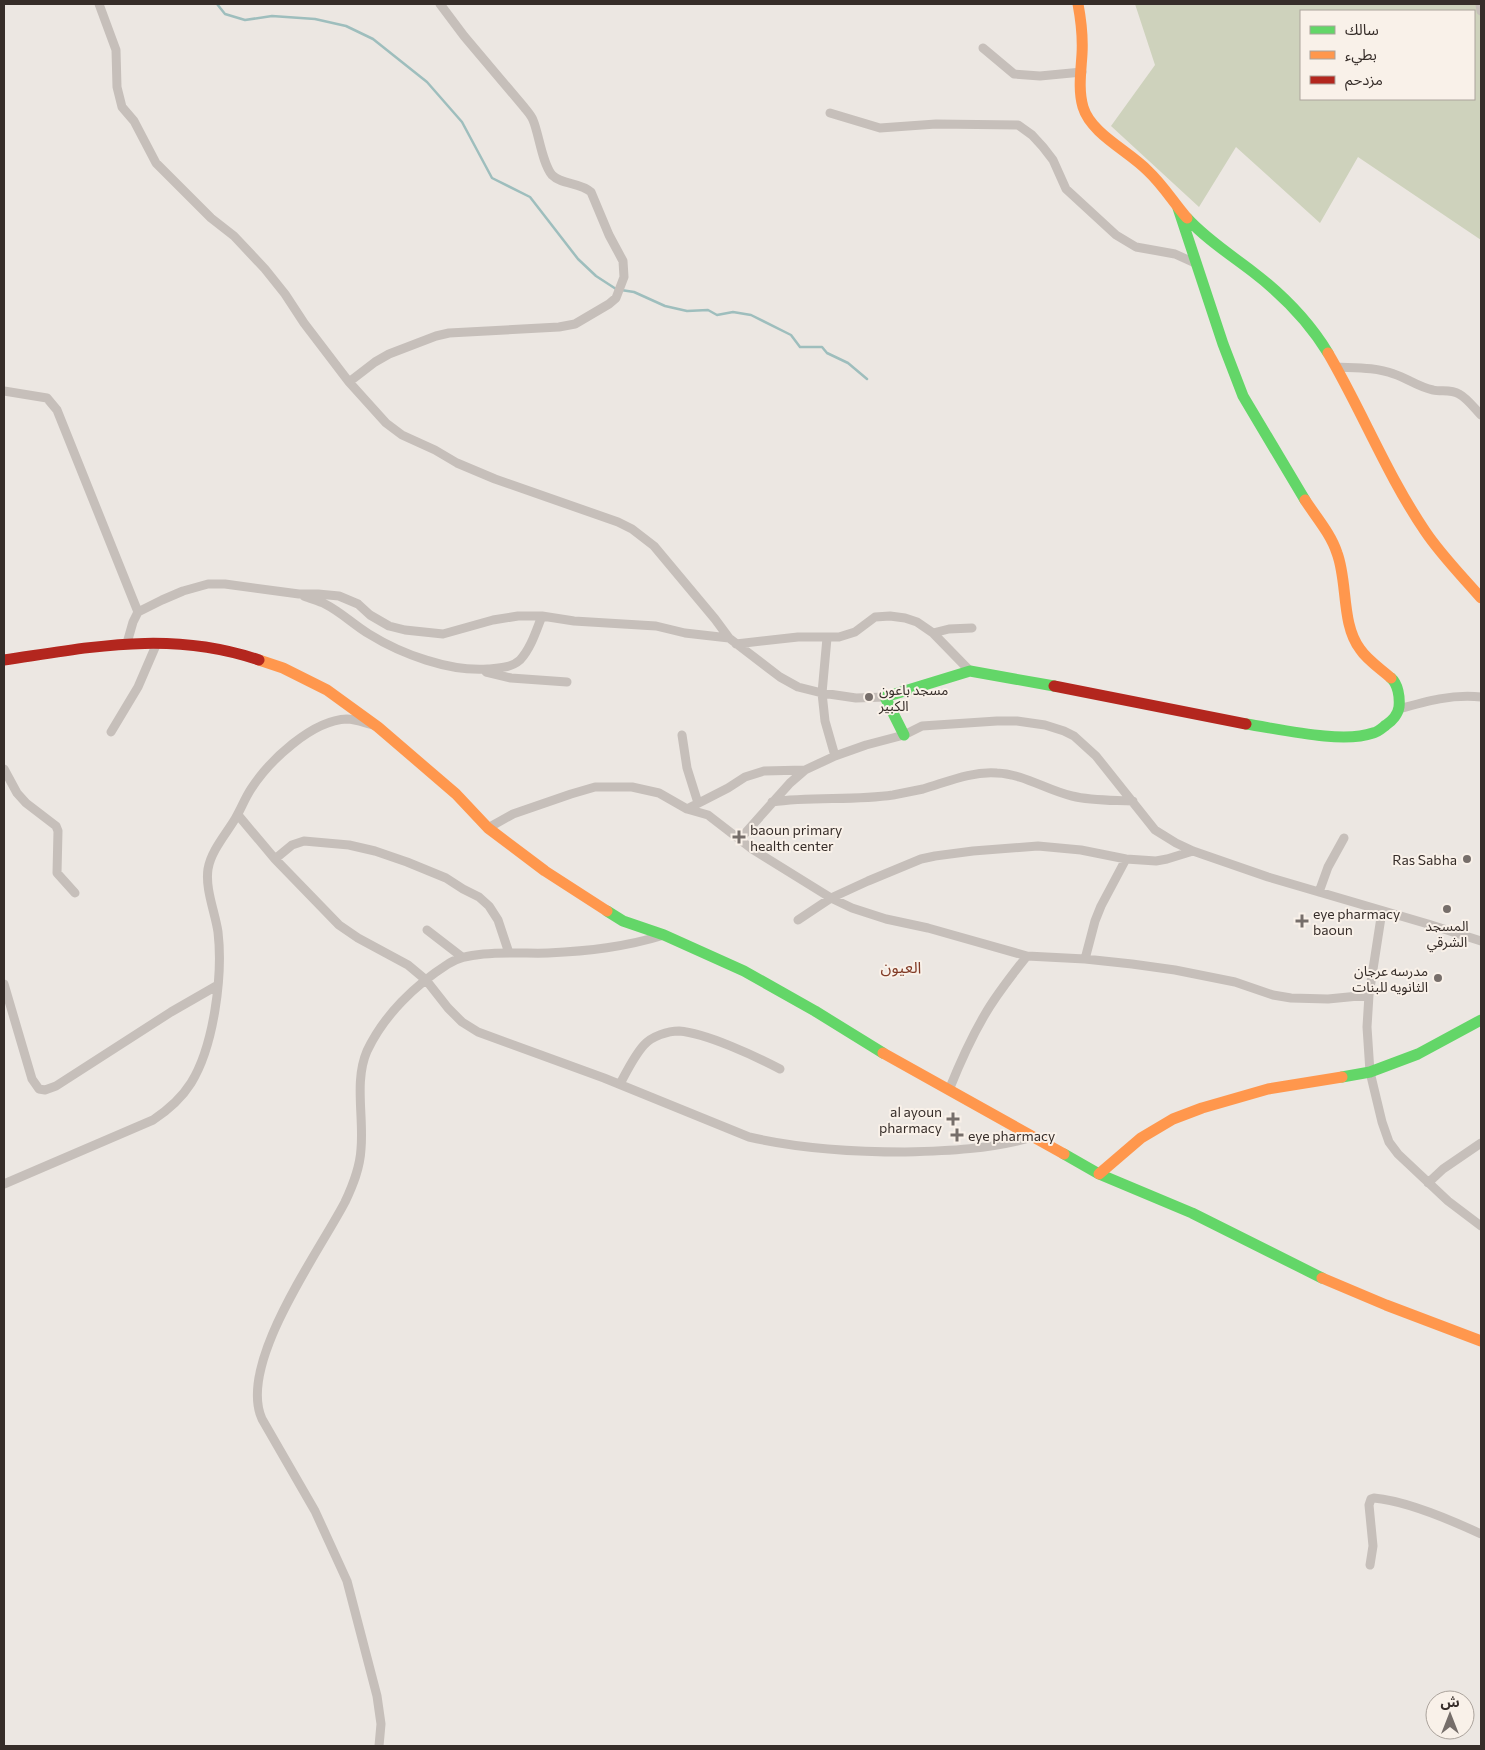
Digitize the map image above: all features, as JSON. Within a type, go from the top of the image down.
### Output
[{"type":"street","points":[[99,4],[116,50],[116,87],[122,107],[134,121],[156,163],[211,218],[234,236],[265,269],[349,382],[386,423],[402,435],[435,450],[457,463],[495,479],[618,522],[632,529],[654,546],[733,641],[780,677],[798,687],[822,694],[856,698],[885,697],[970,670],[1106,695],[1228,721],[1328,737],[1363,736],[1375,733],[1392,721],[1399,709],[1399,698],[1394,681],[1360,650],[1354,639],[1348,621],[1342,571],[1337,551],[1296,487],[1243,396],[1223,344],[1178,208]]},
{"type":"street","points":[[349,382],[375,362],[436,336],[449,333],[559,327],[574,324],[596,313],[616,298],[624,277],[624,261],[605,228],[591,192],[585,187],[558,179],[552,175],[533,119],[440,4]]},
{"type":"street","points":[[1078,4],[1081,19],[1081,94],[1086,115],[1094,125],[1130,153],[1152,174],[1178,208],[1197,228],[1273,288],[1309,324],[1336,367],[1420,524],[1445,557],[1481,598]]},
{"type":"street","points":[[1480,4],[1481,12]]},
{"type":"street","points":[[983,48],[1014,74],[1040,76],[1082,72]]},
{"type":"street","points":[[830,113],[880,128],[936,124],[1018,125],[1032,135],[1048,153],[1066,190],[1116,235],[1136,247],[1175,254],[1197,264]]},
{"type":"street","points":[[1336,367],[1379,370],[1394,374],[1423,388],[1459,394],[1481,415]]},
{"type":"street","points":[[4,391],[47,398],[57,410],[138,612]]},
{"type":"street","points":[[127,643],[130,629],[138,612],[184,591],[208,584],[225,584],[299,594],[339,596],[358,604],[370,615],[390,626],[405,630],[443,634],[493,620],[518,616],[542,616],[574,621],[656,626],[733,641],[798,637],[827,638],[849,634],[871,619],[879,616],[905,618],[917,622],[933,634],[970,670]]},
{"type":"street","points":[[299,594],[325,604],[368,634],[395,648],[444,664],[511,678],[567,682]]},
{"type":"street","points":[[476,670],[504,668],[513,665],[527,651],[542,616]]},
{"type":"street","points":[[933,634],[949,629],[972,628]]},
{"type":"street","points":[[827,638],[822,694],[825,721],[835,756]]},
{"type":"street","points":[[4,660],[127,643],[157,643],[206,646],[232,651],[283,668],[327,690],[378,727],[456,794],[488,828],[546,872],[623,921],[664,935],[744,971],[949,1090],[1099,1174],[1192,1213],[1307,1272],[1386,1305],[1481,1341]]},
{"type":"street","points":[[111,732],[138,687],[157,643]]},
{"type":"street","points":[[1399,709],[1438,698],[1454,696],[1481,697]]},
{"type":"street","points":[[885,697],[904,735]]},
{"type":"street","points":[[4,1184],[144,1124],[167,1110],[181,1096],[191,1083],[200,1065],[209,1037],[218,985],[218,933],[209,890],[208,868],[215,850],[238,814],[251,789],[261,776],[294,744],[310,732],[324,725],[348,719],[378,727]]},
{"type":"street","points":[[740,839],[790,782],[805,770],[835,756],[904,735],[922,726],[997,721],[1045,725],[1064,730],[1085,744],[1155,830],[1166,838],[1193,851],[1268,877],[1481,941]]},
{"type":"street","points":[[682,735],[687,768],[698,804]]},
{"type":"street","points":[[4,769],[17,793],[26,803],[56,826],[58,831],[58,874],[75,893]]},
{"type":"street","points":[[687,808],[698,804],[745,777],[764,771],[805,770]]},
{"type":"street","points":[[772,802],[794,799],[891,795],[983,773],[1012,774],[1070,796],[1085,799],[1133,801]]},
{"type":"street","points":[[488,828],[512,814],[595,787],[632,787],[659,793],[687,808],[708,815],[752,849],[832,898],[852,908],[886,919],[928,928],[1026,956],[1086,959],[1206,975],[1291,998],[1328,999],[1369,995]]},
{"type":"street","points":[[238,814],[275,859],[339,925],[358,938],[408,965],[426,980],[448,1008],[462,1022],[478,1032],[620,1084],[749,1137],[808,1148],[882,1152],[969,1150],[1033,1137]]},
{"type":"street","points":[[1319,892],[1328,867],[1344,838]]},
{"type":"street","points":[[275,859],[292,845],[304,841],[358,847],[407,862],[446,878],[463,890],[480,897],[489,906],[498,920],[509,953]]},
{"type":"street","points":[[798,920],[832,898],[921,858],[951,853],[1038,846],[1081,850],[1126,859],[1156,861],[1193,851]]},
{"type":"street","points":[[1086,959],[1095,921],[1101,906],[1126,859]]},
{"type":"street","points":[[1382,911],[1369,995],[1367,1027],[1370,1072],[1389,1142],[1398,1154],[1428,1183],[1481,1226]]},
{"type":"street","points":[[427,930],[462,957]]},
{"type":"street","points":[[379,1746],[381,1724],[377,1696],[347,1581],[314,1512],[262,1419],[256,1400],[262,1361],[288,1301],[345,1202],[355,1178],[361,1148],[360,1080],[366,1053],[396,1007],[448,963],[462,957],[608,949],[643,942],[664,935]]},
{"type":"street","points":[[949,1090],[963,1056],[983,1018],[1026,956]]},
{"type":"street","points":[[4,984],[32,1079],[39,1089],[45,1090],[56,1086],[218,985]]},
{"type":"street","points":[[1099,1174],[1154,1129],[1173,1119],[1202,1108],[1268,1089],[1370,1072],[1418,1054],[1481,1020]]},
{"type":"street","points":[[620,1084],[645,1044],[666,1033],[677,1031],[688,1032],[721,1043],[780,1069]]},
{"type":"street","points":[[1428,1183],[1450,1164],[1481,1142]]},
{"type":"street","points":[[1370,1565],[1373,1546],[1369,1505],[1371,1499],[1374,1498],[1418,1508],[1481,1534]]},
{"type":"green space","points":[[1135,4],[1481,4],[1481,240],[1358,157],[1320,223],[1236,147],[1199,207],[1111,126],[1155,65]]},
{"type":"waterway","points":[[217,4],[225,14],[245,20],[272,16],[315,19],[346,26],[373,39],[427,82],[462,122],[492,178],[530,197],[578,259],[596,276],[616,289]]},
{"type":"waterway","points":[[621,290],[634,292],[665,306],[687,311],[708,310],[717,315],[733,312],[751,315],[791,335],[800,347],[822,347],[827,353],[848,363],[867,379]]},
{"type":"traffic: fast","points":[[1178,208],[1223,344],[1243,396],[1305,500]]},
{"type":"traffic: fast","points":[[1187,218],[1210,240],[1285,299],[1312,330],[1328,353]]},
{"type":"traffic: fast","points":[[904,735],[885,697],[970,671],[1054,686]]},
{"type":"traffic: fast","points":[[1246,724],[1328,736],[1360,736],[1375,732],[1380,730],[1396,715],[1399,707],[1398,691],[1391,678]]},
{"type":"traffic: fast","points":[[607,911],[623,921],[664,935],[744,971],[815,1011],[883,1053]]},
{"type":"traffic: fast","points":[[1342,1077],[1370,1072],[1418,1054],[1481,1020]]},
{"type":"traffic: fast","points":[[1064,1154],[1099,1174],[1192,1213],[1322,1278]]},
{"type":"traffic: slow","points":[[1078,4],[1082,41],[1081,94],[1087,117],[1102,134],[1153,176],[1187,218]]},
{"type":"traffic: slow","points":[[1328,353],[1411,510],[1438,548],[1481,598]]},
{"type":"traffic: slow","points":[[1305,500],[1327,532],[1337,553],[1343,577],[1347,615],[1354,639],[1366,657],[1391,678]]},
{"type":"traffic: slow","points":[[259,660],[283,668],[327,690],[378,727],[456,794],[488,828],[545,871],[607,911]]},
{"type":"traffic: slow","points":[[883,1053],[1064,1154]]},
{"type":"traffic: slow","points":[[1099,1174],[1141,1138],[1173,1119],[1202,1108],[1268,1089],[1342,1077]]},
{"type":"traffic: slow","points":[[1322,1278],[1386,1305],[1481,1341]]},
{"type":"traffic: jam","points":[[4,660],[100,646],[163,643],[226,651],[259,660]]},
{"type":"traffic: jam","points":[[1054,686],[1246,724]]},
{"type":"place","name":"مسجد باعون الكبير","points":[[869,697]]},
{"type":"place","name":"baoun primary health center","points":[[739,837]]},
{"type":"place","name":"Ras Sabha","points":[[1467,859]]},
{"type":"place","name":"المسجد الشرقي","points":[[1447,909]]},
{"type":"place","name":"eye pharmacy baoun","points":[[1302,921]]},
{"type":"place","name":"مدرسه عرجان الثانويه للبنات","points":[[1438,978]]},
{"type":"place","name":"al ayoun pharmacy","points":[[953,1119]]},
{"type":"place","name":"eye pharmacy","points":[[957,1135]]},
{"type":"district","name":"العيون","points":[[901,966]]}]
